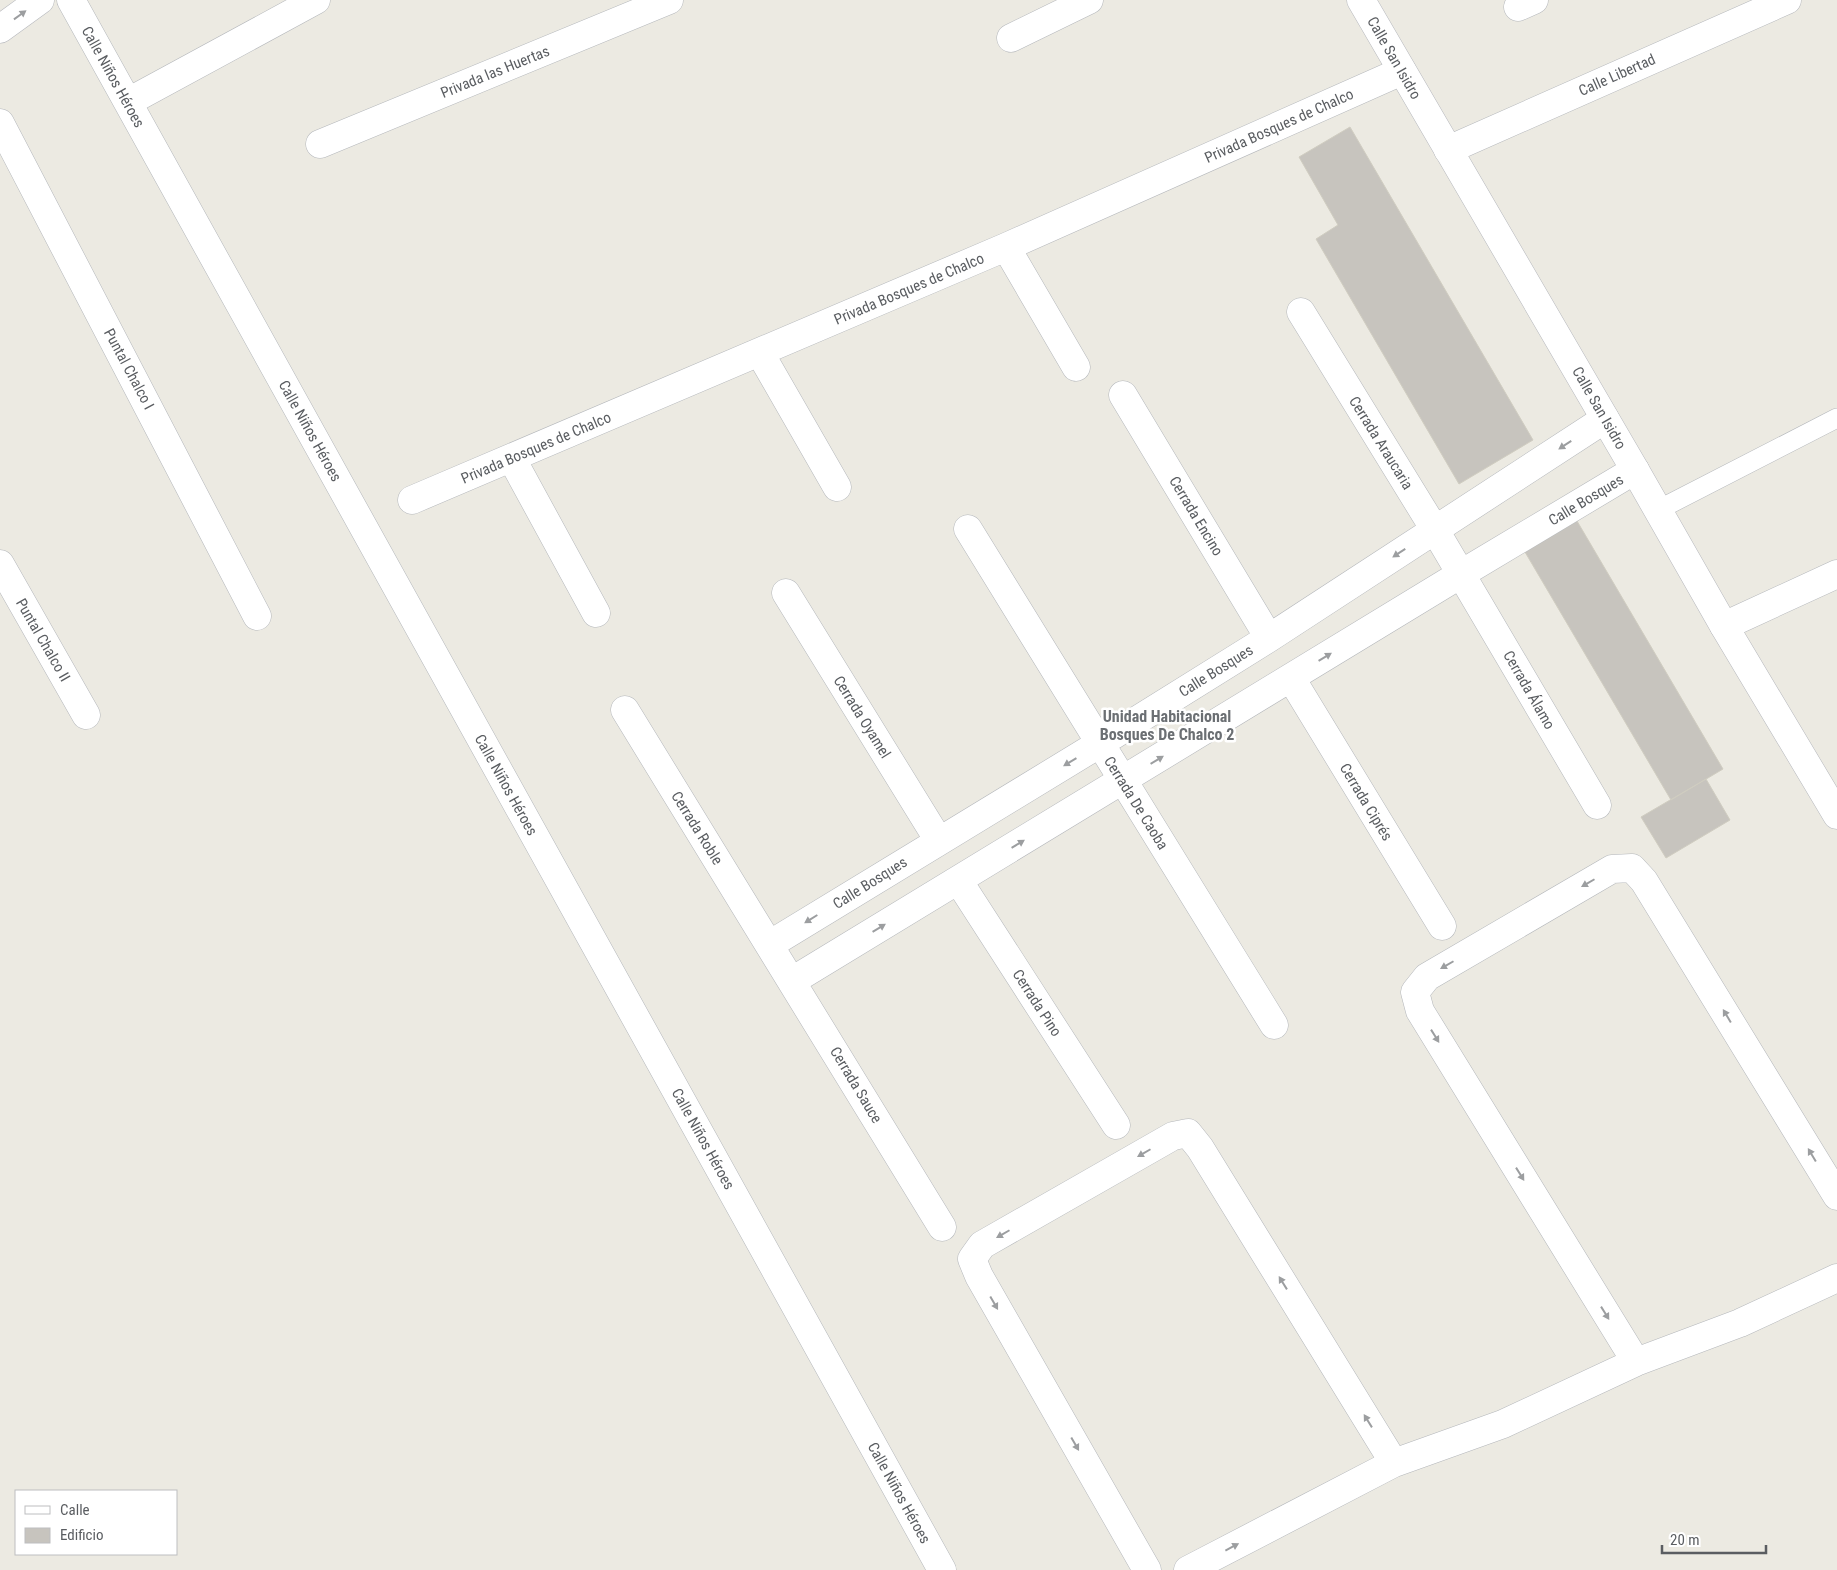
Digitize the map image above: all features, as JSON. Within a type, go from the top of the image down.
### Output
[{"type":"street","points":[[0,29],[40,0]]},
{"type":"street","name":"Calle Niños Héroes","points":[[71,0],[942,1570]]},
{"type":"street","points":[[128,102],[316,0]]},
{"type":"street","name":"Privada las Huertas","points":[[320,144],[669,0]]},
{"type":"street","points":[[1011,38],[1089,0]]},
{"type":"street","name":"Calle San Isidro","points":[[1361,0],[1606,419],[1724,626],[1837,815]]},
{"type":"street","name":"Calle Libertad","points":[[1448,150],[1787,0]]},
{"type":"street","name":"Privada Bosques de Chalco","points":[[412,500],[1006,247],[1402,71]]},
{"type":"street","name":"Puntal Chalco I","points":[[0,123],[257,616]]},
{"type":"street","points":[[1006,247],[1076,366]]},
{"type":"street","name":"Cerrada Araucaria","points":[[1301,312],[1461,574]]},
{"type":"street","points":[[760,352],[837,488]]},
{"type":"street","name":"Cerrada Encino","points":[[1123,395],[1269,638]]},
{"type":"street","name":"Calle Bosques","points":[[769,945],[1269,638],[1606,419]]},
{"type":"street","points":[[512,459],[596,613]]},
{"type":"street","name":"Calle Bosques","points":[[792,981],[1635,470]]},
{"type":"street","name":"Cerrada De Caoba","points":[[968,529],[1274,1025]]},
{"type":"street","name":"Puntal Chalco II","points":[[0,564],[86,715]]},
{"type":"street","name":"Cerrada Álamo","points":[[1461,574],[1597,805]]},
{"type":"street","points":[[1724,626],[1837,574]]},
{"type":"street","name":"Cerrada Oyamel","points":[[786,592],[939,841]]},
{"type":"street","name":"Cerrada Ciprés","points":[[1291,678],[1442,926]]},
{"type":"street","name":"Cerrada Roble","points":[[625,710],[769,945]]},
{"type":"street","points":[[1636,1362],[1420,1011],[1415,992],[1428,977],[1612,869],[1632,868],[1644,881],[1837,1196]]},
{"type":"street","name":"Cerrada Pino","points":[[958,880],[1116,1125]]},
{"type":"street","name":"Cerrada Sauce","points":[[769,945],[942,1226]]},
{"type":"street","points":[[1147,1570],[979,1276],[972,1259],[982,1245],[1173,1136],[1188,1134],[1200,1148],[1394,1463]]},
{"type":"street","points":[[1188,1570],[1394,1463],[1503,1424],[1636,1362],[1740,1324],[1837,1278]]},
{"type":"lane","points":[[1658,510],[1837,418]]},
{"type":"building","points":[[1350,127],[1533,440],[1459,484],[1316,239],[1338,225],[1299,157]]},
{"type":"building","points":[[1577,521],[1723,769],[1671,800],[1525,552]]},
{"type":"building","points":[[1706,779],[1730,820],[1666,858],[1641,817]]},
{"type":"district","name":"Unidad Habitacional Bosques De Chalco 2","points":[[1167,725]]}]
